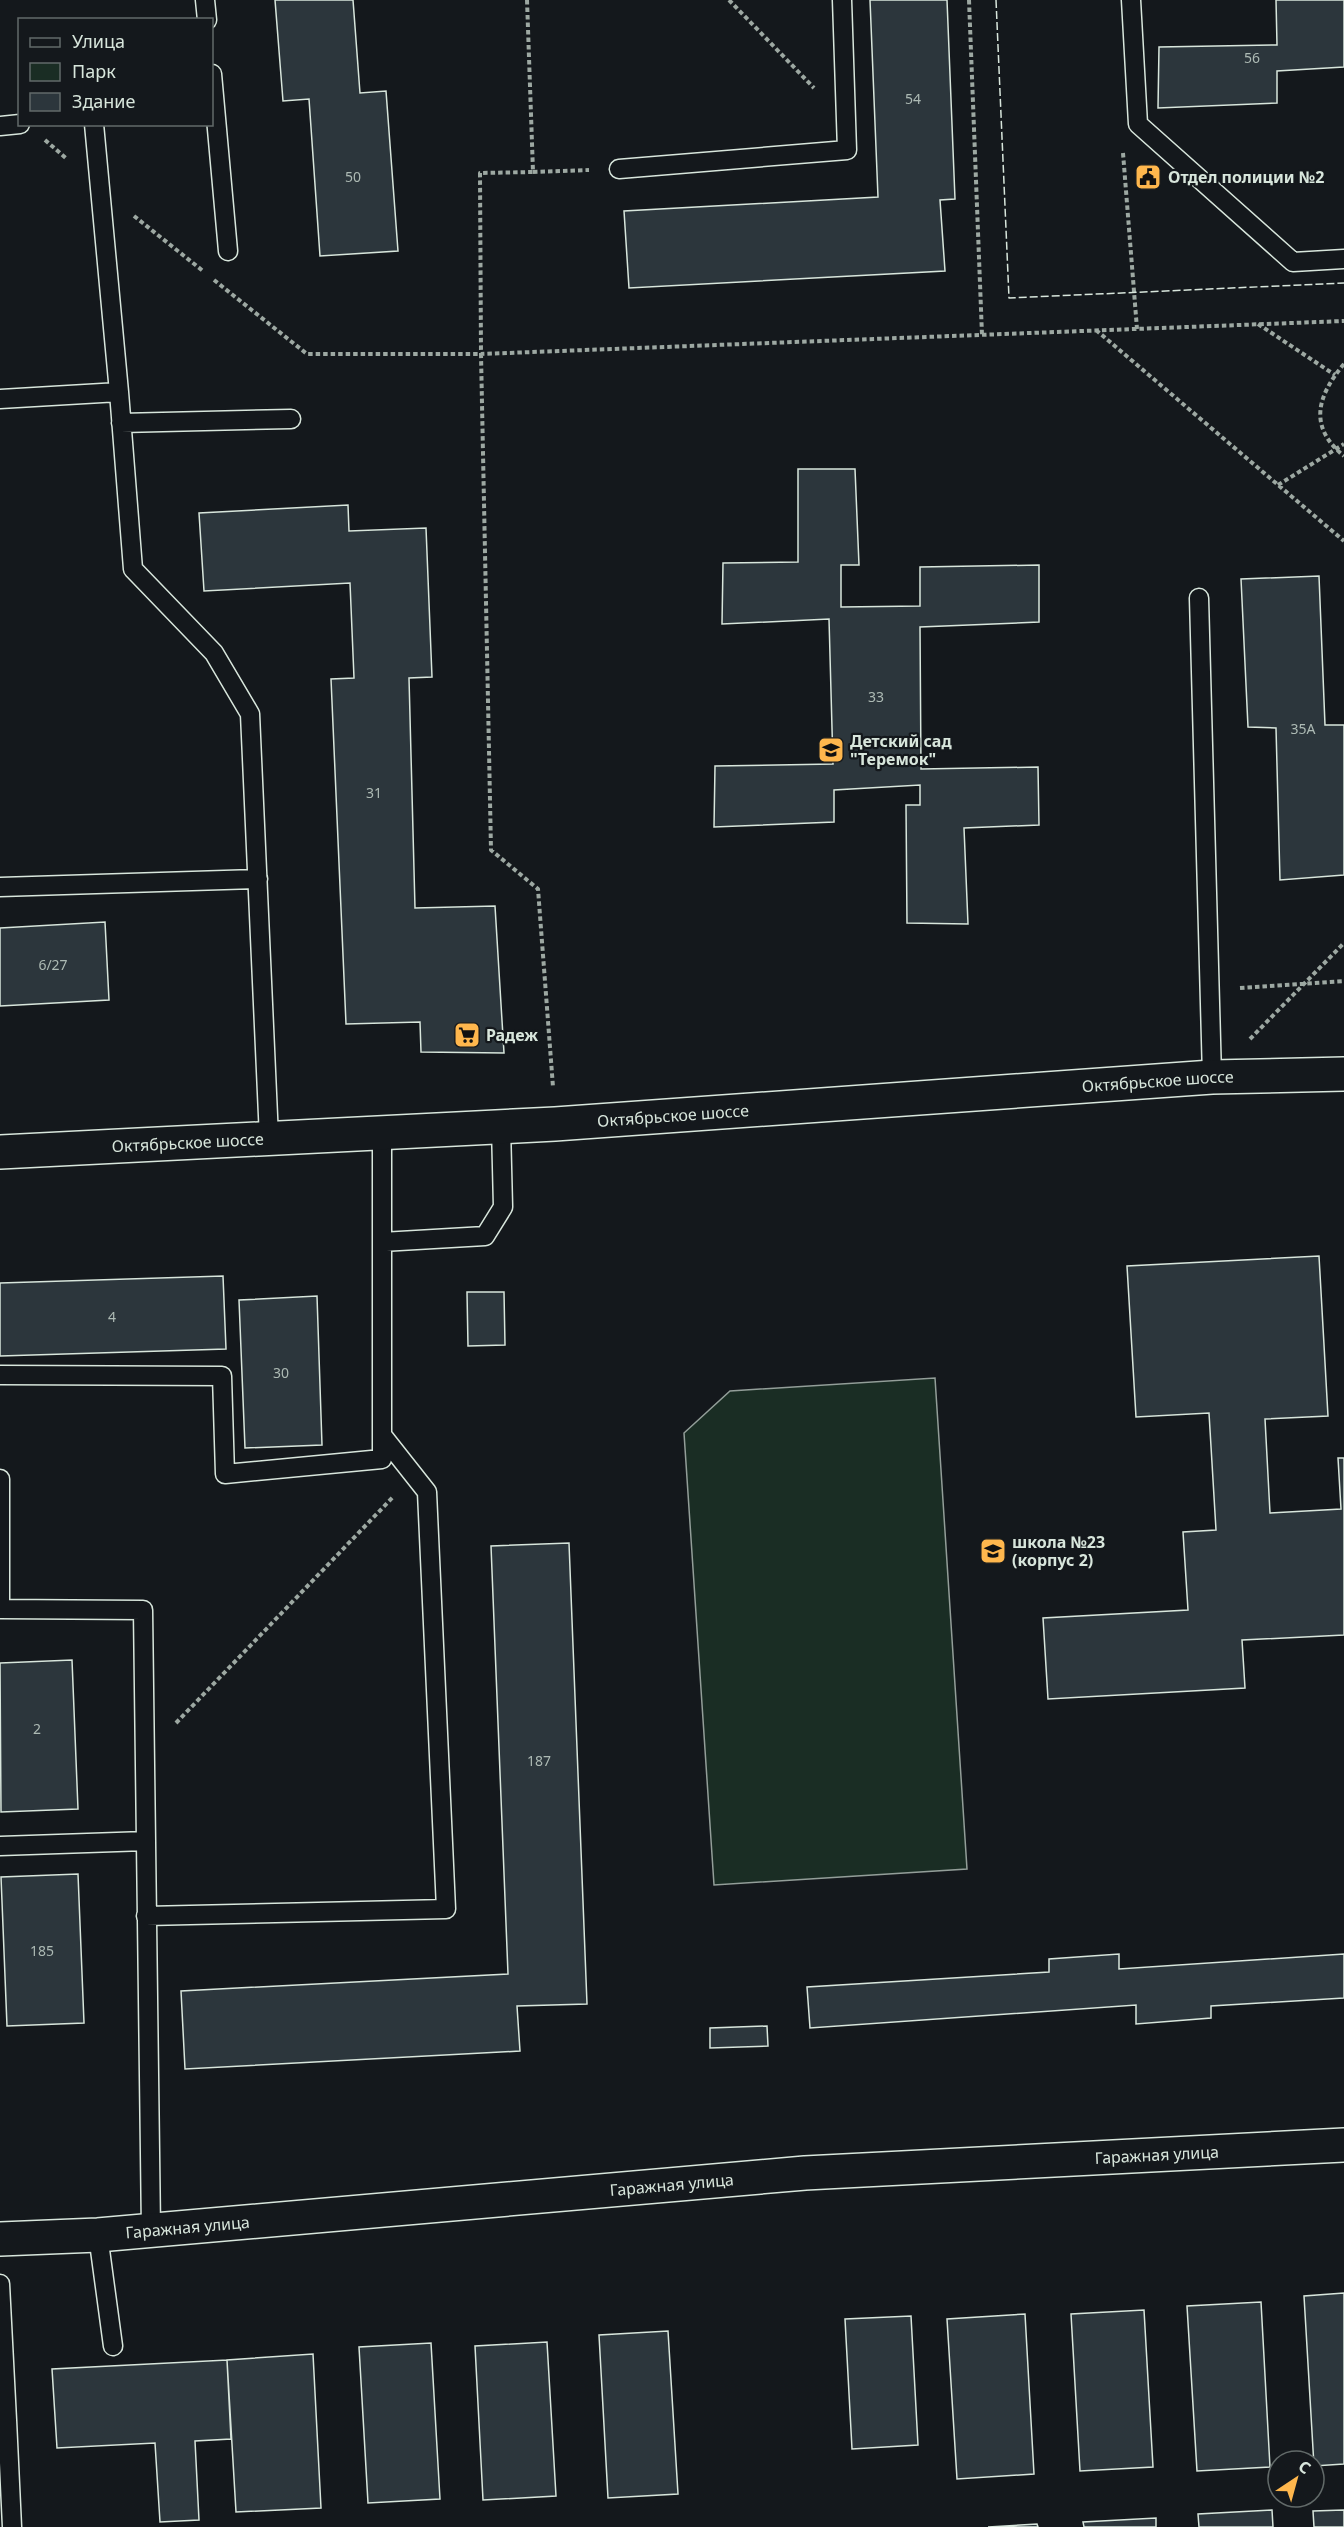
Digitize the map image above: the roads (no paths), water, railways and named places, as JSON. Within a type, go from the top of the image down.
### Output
[{"type":"street","name":"Октябрьское шоссе","points":[[0,1152],[555,1124],[1212,1077],[1344,1074]]},
{"type":"street","name":"Гаражная улица","points":[[0,2239],[98,2235],[805,2173],[1344,2145]]},
{"type":"lane","points":[[205,0],[207,18]]},
{"type":"lane","points":[[619,169],[847,150],[842,0]]},
{"type":"lane","points":[[1131,0],[1137,124],[1293,262],[1344,259]]},
{"type":"lane","points":[[213,85],[228,250]]},
{"type":"lane","points":[[0,126],[18,124]]},
{"type":"lane","points":[[94,126],[133,569],[214,652],[250,714],[269,1138]]},
{"type":"lane","points":[[0,399],[119,392]]},
{"type":"lane","points":[[121,423],[291,419]]},
{"type":"lane","points":[[1199,598],[1212,1077]]},
{"type":"lane","points":[[0,887],[258,879]]},
{"type":"lane","points":[[382,1242],[485,1236],[503,1207],[501,1126]]},
{"type":"lane","points":[[0,1375],[222,1376],[225,1474],[382,1459],[382,1133]]},
{"type":"lane","points":[[146,1916],[446,1909],[427,1492],[382,1435]]},
{"type":"lane","points":[[0,1479],[0,1609],[143,1610],[151,2230]]},
{"type":"lane","points":[[0,1846],[146,1840]]},
{"type":"lane","points":[[98,2235],[113,2346]]},
{"type":"lane","points":[[0,2284],[4,2420],[12,2527]]},
{"type":"place","name":"Отдел полиции №2","points":[[1148,177]]},
{"type":"place","name":"Детский сад \"Теремок\"","points":[[831,750]]},
{"type":"place","name":"Радеж","points":[[467,1035]]},
{"type":"place","name":"школа №23 (корпус 2)","points":[[993,1551]]}]
